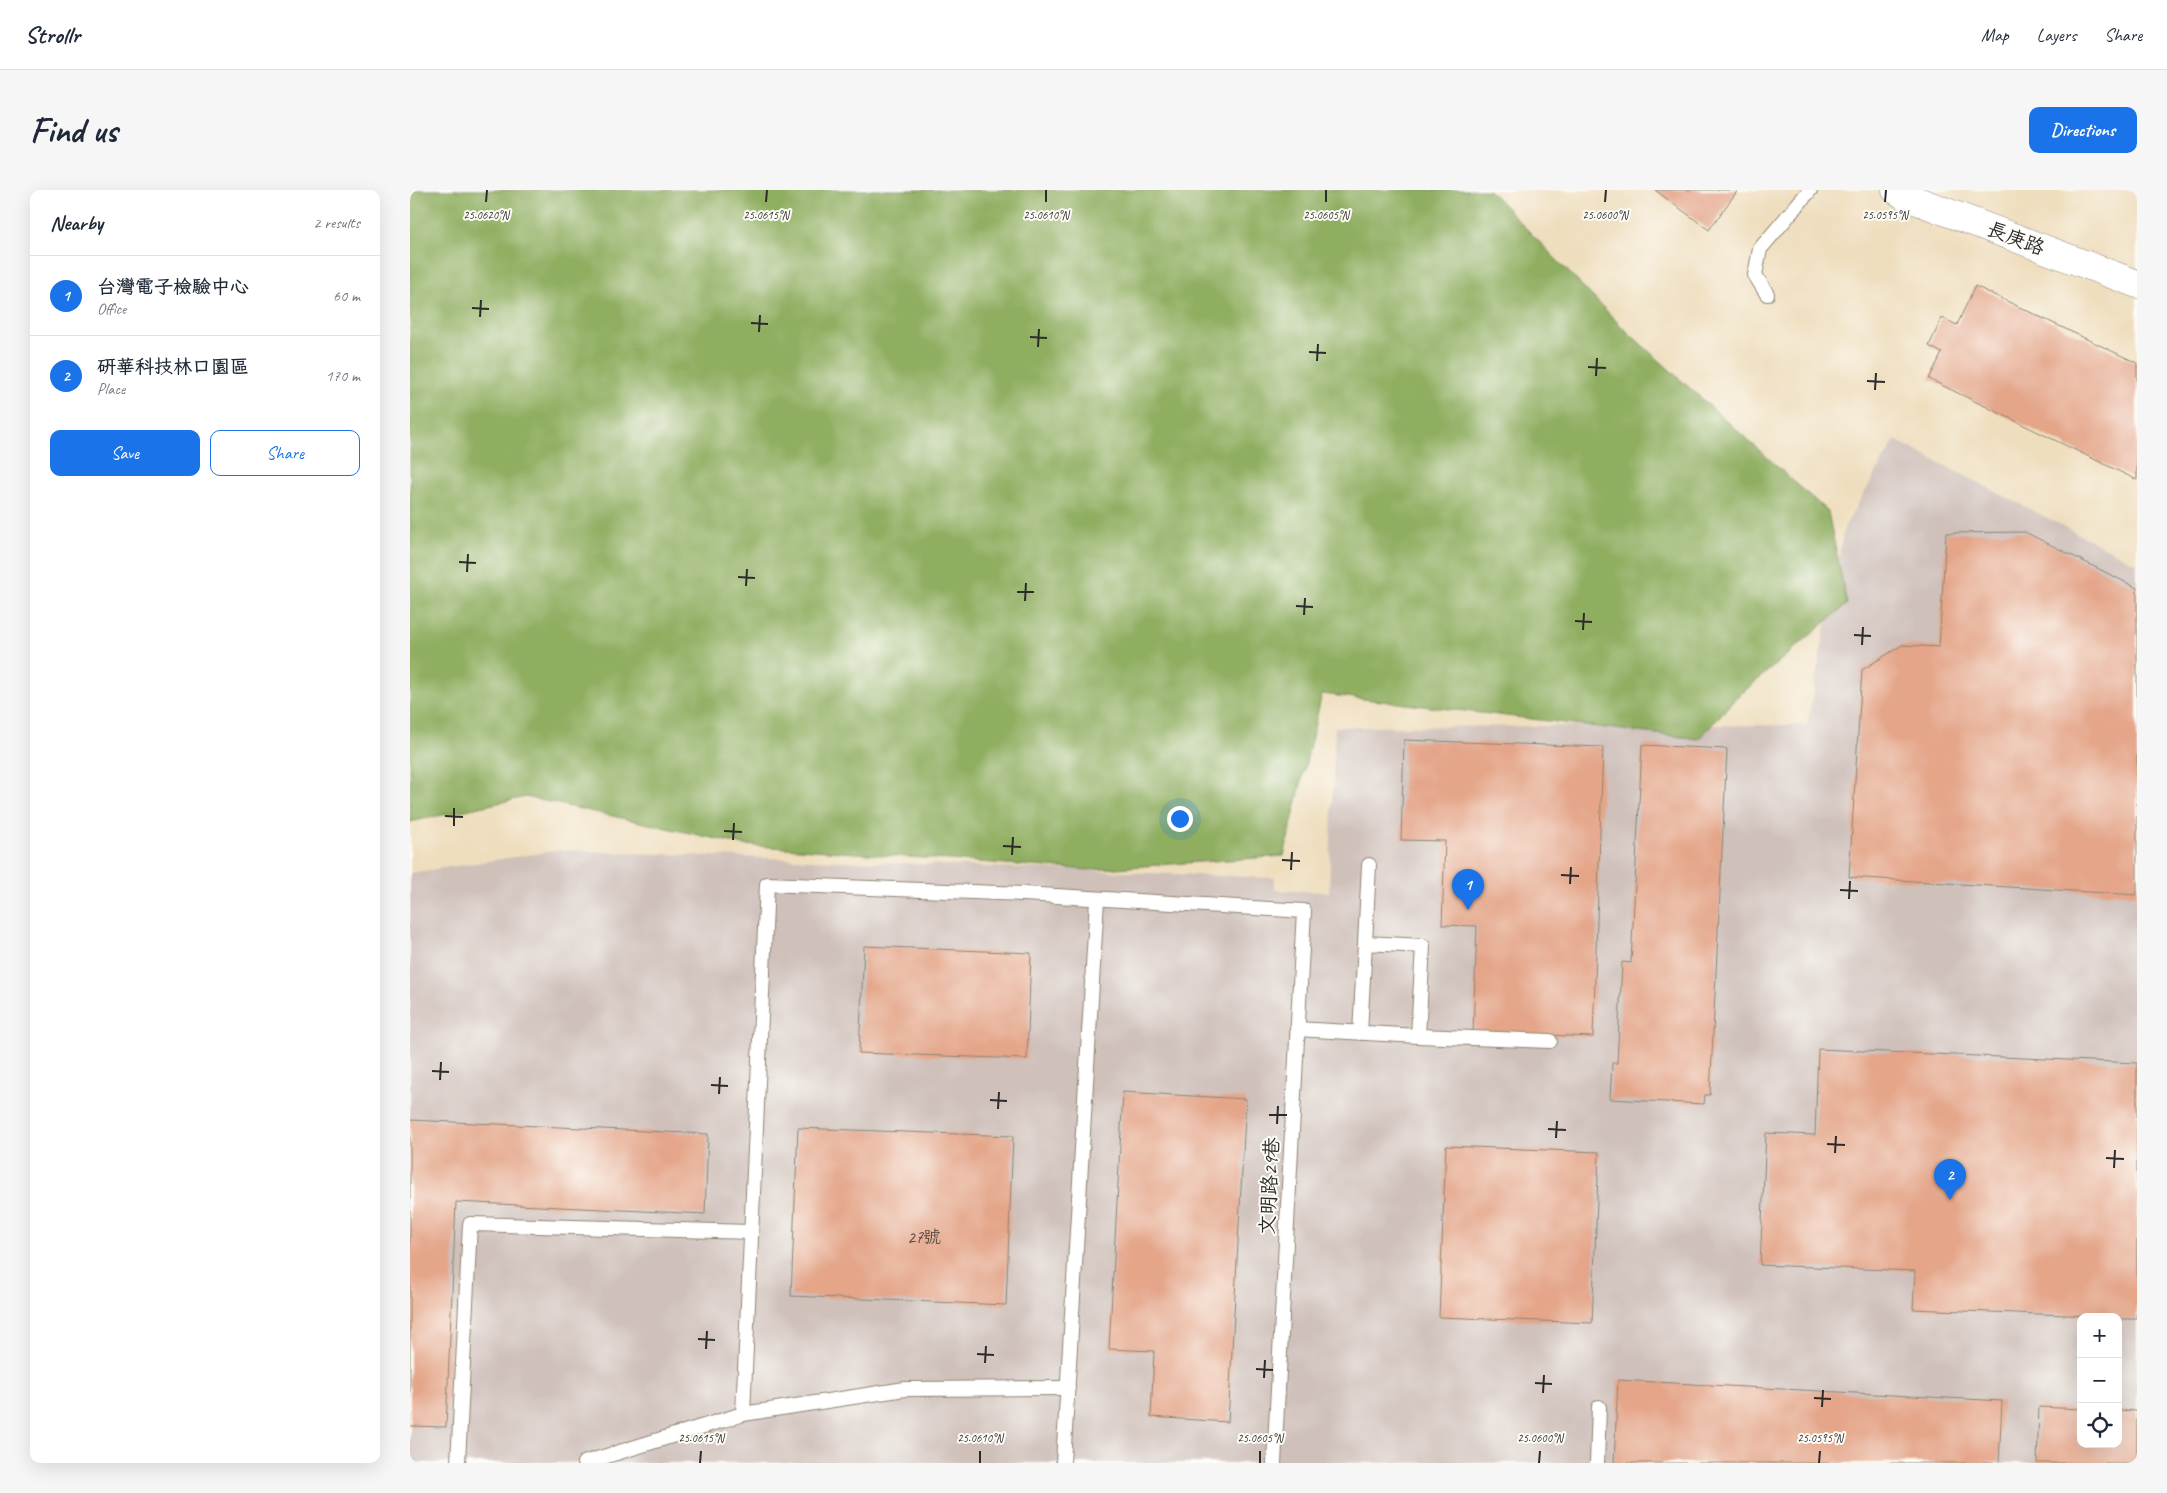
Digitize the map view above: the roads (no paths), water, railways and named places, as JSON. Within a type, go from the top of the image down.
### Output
[{"type":"street","name":"長庚路","points":[[1896,190],[1907,197],[2137,284]]},
{"type":"lane","points":[[1767,294],[1755,275],[1760,249],[1810,190]]},
{"type":"lane","points":[[1360,1033],[1369,865]]},
{"type":"lane","points":[[743,1414],[767,884],[1024,894],[1097,900],[1064,1463]]},
{"type":"lane","name":"文明路29巷","points":[[1097,900],[1304,911],[1274,1463]]},
{"type":"lane","points":[[1365,943],[1423,946],[1418,1036]]},
{"type":"lane","points":[[1297,1029],[1550,1041]]},
{"type":"lane","points":[[458,1463],[470,1224],[751,1232]]},
{"type":"lane","points":[[584,1463],[743,1414],[905,1389],[1068,1388]]},
{"type":"lane","points":[[1597,1463],[1599,1407]]},
{"type":"place","name":"台灣電子檢驗中心","points":[[1468,910]]},
{"type":"place","name":"研華科技林口園區","points":[[1950,1200]]}]
